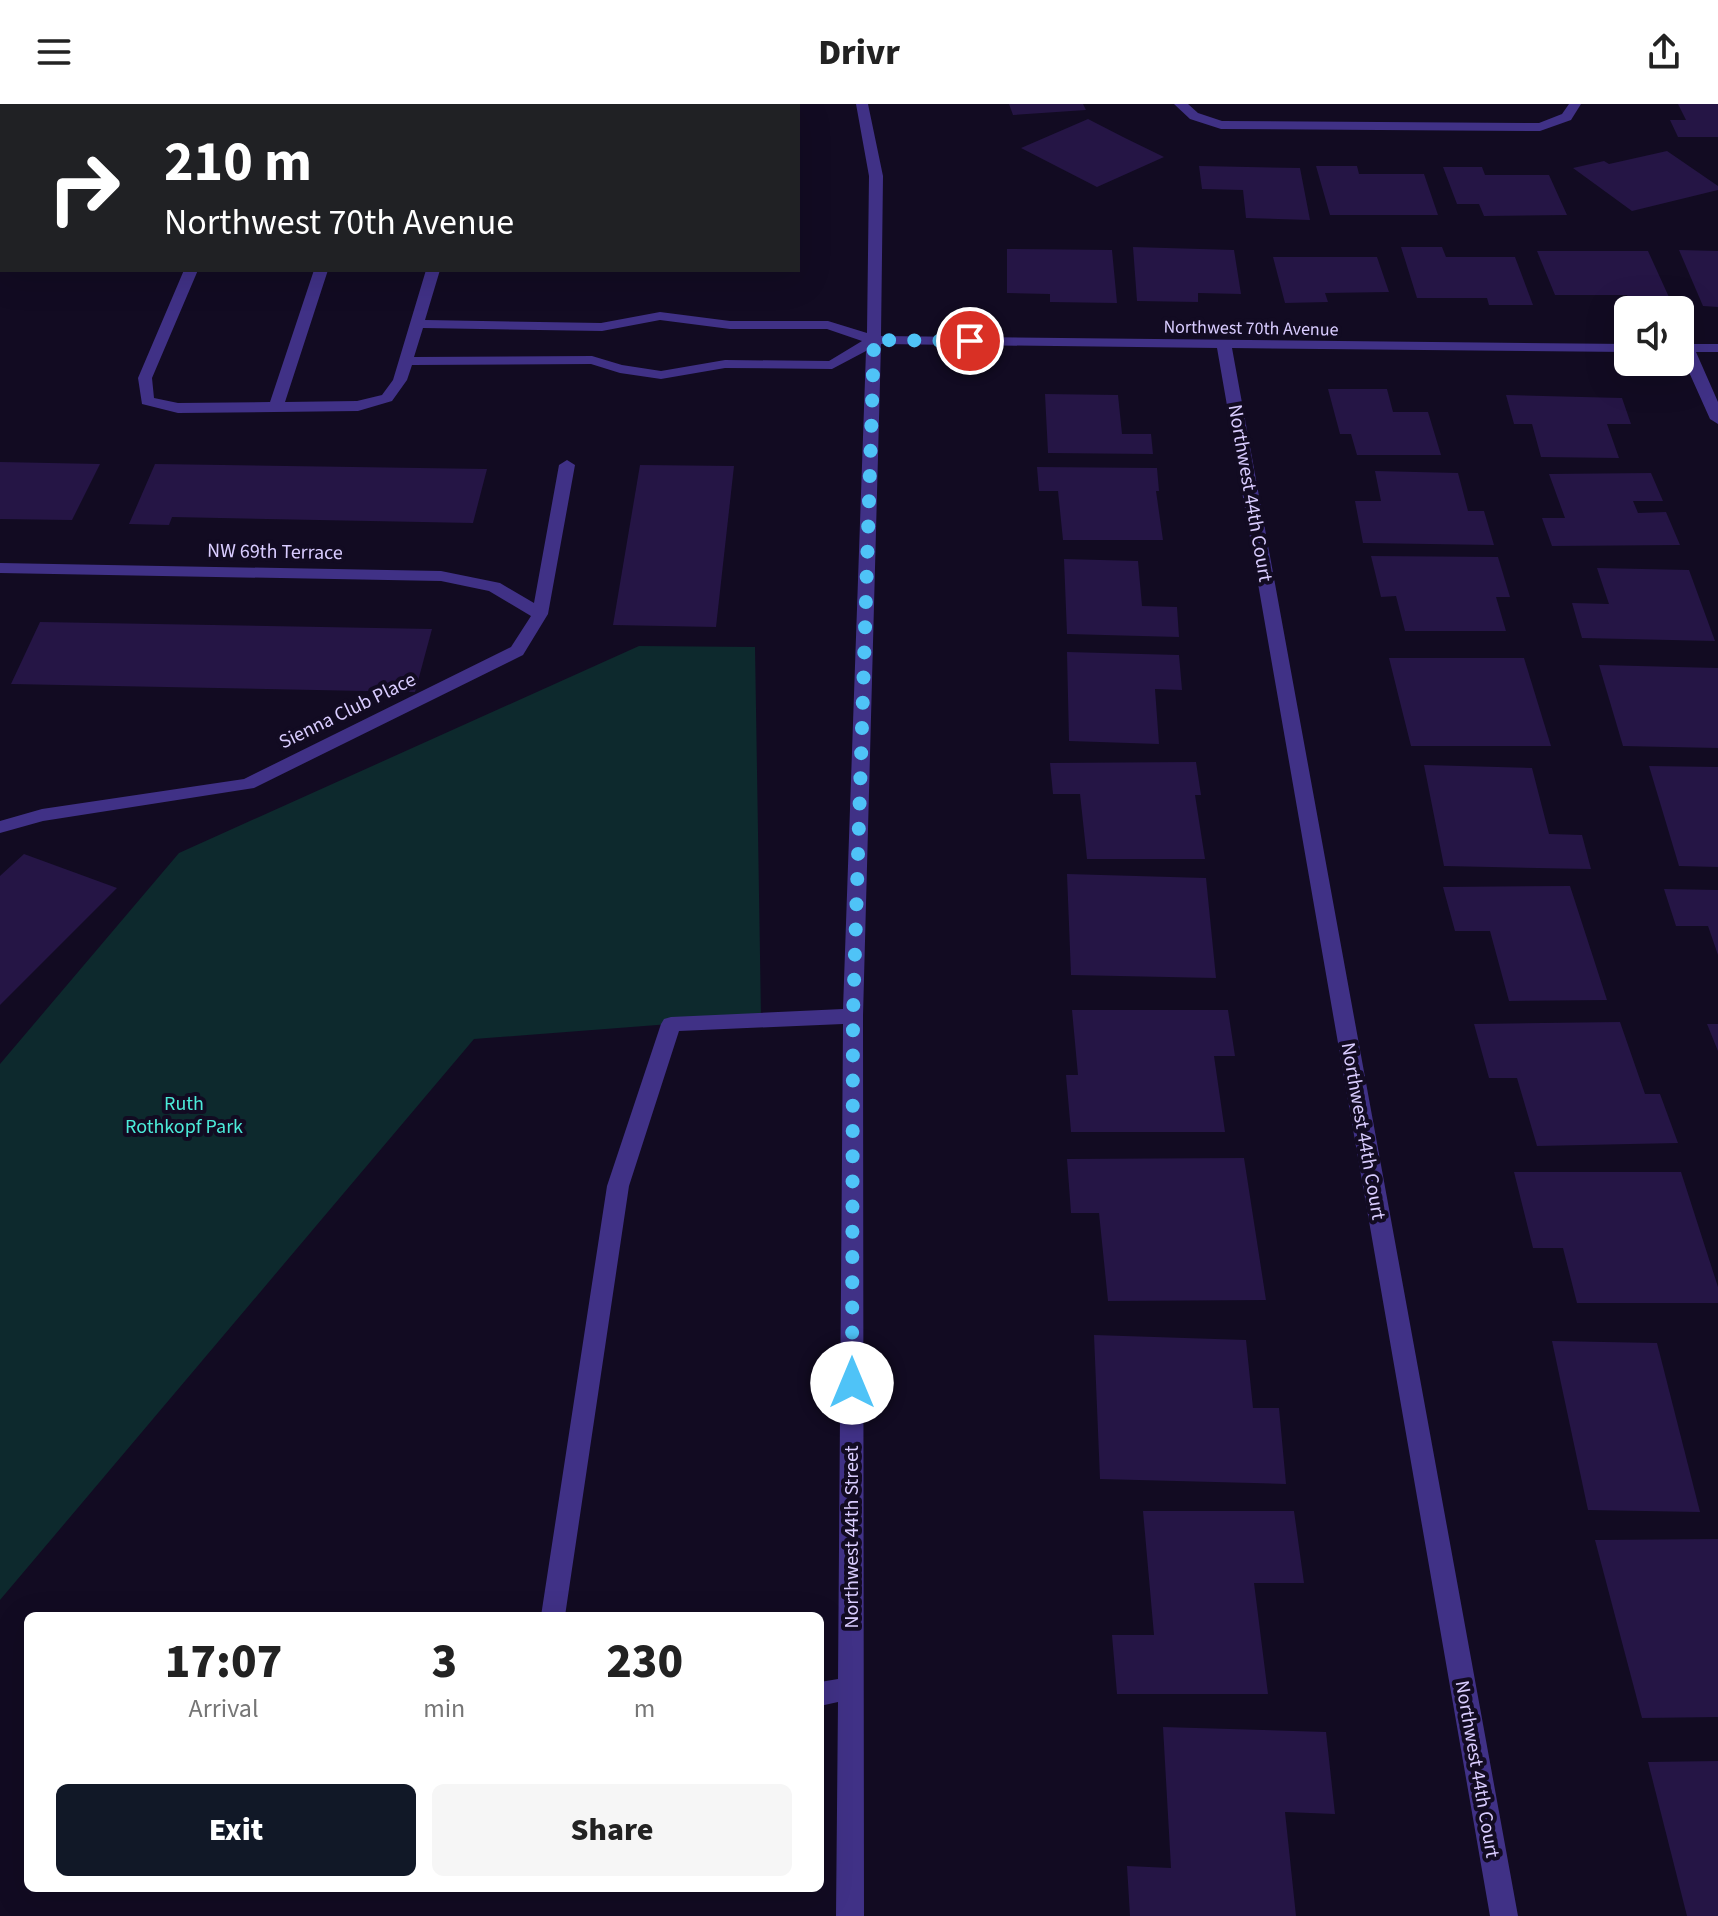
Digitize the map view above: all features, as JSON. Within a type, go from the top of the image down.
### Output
[{"type":"street","name":"Northwest 44th Street","points":[[850,1916],[853,1016],[874,340],[876,176],[862,104]]},
{"type":"street","points":[[1180,104],[1194,116],[1221,125],[1491,128],[1540,127],[1567,117],[1575,104]]},
{"type":"street","points":[[190,272],[145,378],[147,401],[178,408],[358,406],[387,398],[400,380],[432,272]]},
{"type":"street","points":[[276,406],[320,272]]},
{"type":"street","points":[[417,324],[602,327],[660,316],[730,325],[828,325],[874,340]]},
{"type":"street","points":[[406,361],[592,360],[620,369],[661,375],[725,364],[832,365],[874,340]]},
{"type":"street","name":"Northwest 70th Avenue","points":[[874,340],[1614,348]]},
{"type":"street","name":"Northwest 44th Court","points":[[1224,346],[1504,1916]]},
{"type":"street","points":[[1694,348],[1718,348]]},
{"type":"street","points":[[1694,370],[1718,419]]},
{"type":"street","name":"Sienna Club Place","points":[[0,827],[42,815],[248,784],[517,651],[540,614],[567,465]]},
{"type":"street","name":"NW 69th Terrace","points":[[0,568],[441,576],[494,587],[540,614]]},
{"type":"street","points":[[554,1612],[618,1186],[671,1024],[853,1016]]},
{"type":"street","points":[[824,1693],[851,1688]]},
{"type":"green space","name":"Ruth Rothkopf Park","points":[[639,646],[755,647],[761,1017],[474,1039],[0,1600],[0,1064],[179,853]]},
{"type":"building","points":[[1009,104],[1083,104],[1086,110],[1013,115]]},
{"type":"building","points":[[1678,104],[1718,104],[1718,137],[1678,137],[1670,120],[1686,120]]},
{"type":"building","points":[[1088,119],[1164,157],[1097,187],[1021,148]]},
{"type":"building","points":[[1667,151],[1718,186],[1718,190],[1632,211],[1573,168],[1604,161],[1609,164]]},
{"type":"building","points":[[1199,166],[1300,168],[1310,220],[1246,218],[1243,190],[1202,189]]},
{"type":"building","points":[[1316,166],[1357,166],[1359,174],[1424,174],[1438,215],[1330,215]]},
{"type":"building","points":[[1443,167],[1482,167],[1485,175],[1549,175],[1567,215],[1484,216],[1479,204],[1457,204]]},
{"type":"building","points":[[1133,247],[1234,250],[1241,294],[1198,293],[1198,302],[1137,301]]},
{"type":"building","points":[[1401,247],[1442,247],[1446,257],[1515,257],[1533,305],[1489,305],[1487,298],[1417,298]]},
{"type":"building","points":[[1007,249],[1112,250],[1117,303],[1050,302],[1050,294],[1007,293]]},
{"type":"building","points":[[1679,250],[1718,251],[1718,307],[1703,306]]},
{"type":"building","points":[[1537,251],[1648,251],[1668,296],[1627,295],[1555,295]]},
{"type":"building","points":[[1273,257],[1377,257],[1389,292],[1325,293],[1328,302],[1285,303]]},
{"type":"building","points":[[1328,389],[1387,389],[1393,412],[1428,412],[1441,455],[1357,455],[1351,434],[1340,434]]},
{"type":"building","points":[[1045,394],[1118,395],[1122,434],[1151,434],[1153,454],[1048,453]]},
{"type":"building","points":[[1506,395],[1622,398],[1631,424],[1607,424],[1619,458],[1541,457],[1532,424],[1514,424]]},
{"type":"building","points":[[0,462],[100,464],[72,520],[0,519]]},
{"type":"building","points":[[155,464],[487,469],[473,523],[172,517],[169,525],[129,524]]},
{"type":"building","points":[[640,465],[734,466],[716,627],[613,625]]},
{"type":"building","points":[[1037,467],[1157,468],[1159,491],[1156,491],[1163,540],[1063,540],[1058,491],[1039,491]]},
{"type":"building","points":[[1375,471],[1458,473],[1468,511],[1484,511],[1494,545],[1363,543],[1355,501],[1381,501]]},
{"type":"building","points":[[1651,473],[1663,501],[1633,501],[1638,513],[1666,512],[1680,545],[1552,546],[1542,518],[1565,518],[1549,474]]},
{"type":"building","points":[[1371,556],[1498,557],[1510,597],[1496,597],[1506,631],[1405,631],[1396,596],[1381,597]]},
{"type":"building","points":[[1064,559],[1138,561],[1142,606],[1177,607],[1179,637],[1067,634]]},
{"type":"building","points":[[1597,568],[1689,570],[1715,641],[1582,638],[1572,603],[1609,604]]},
{"type":"building","points":[[40,622],[432,629],[415,692],[11,684]]},
{"type":"building","points":[[1067,652],[1179,655],[1182,690],[1155,689],[1159,744],[1069,741]]},
{"type":"building","points":[[1389,658],[1524,658],[1551,746],[1411,746]]},
{"type":"building","points":[[1599,665],[1718,668],[1718,748],[1623,746]]},
{"type":"building","points":[[1196,762],[1201,795],[1195,795],[1205,859],[1087,859],[1080,794],[1053,794],[1050,763]]},
{"type":"building","points":[[1424,765],[1532,768],[1549,834],[1582,835],[1591,869],[1444,866]]},
{"type":"building","points":[[1649,766],[1718,767],[1718,867],[1679,866]]},
{"type":"building","points":[[24,854],[117,888],[0,1005],[0,876]]},
{"type":"building","points":[[1067,874],[1206,878],[1216,978],[1071,975]]},
{"type":"building","points":[[1570,886],[1607,1000],[1509,1001],[1490,931],[1455,931],[1443,887]]},
{"type":"building","points":[[1664,889],[1718,890],[1718,955],[1708,926],[1676,926]]},
{"type":"building","points":[[1072,1010],[1228,1010],[1235,1056],[1214,1056],[1225,1132],[1071,1132],[1066,1075],[1078,1075]]},
{"type":"building","points":[[1620,1022],[1645,1094],[1660,1094],[1678,1143],[1537,1146],[1517,1078],[1489,1078],[1474,1024]]},
{"type":"building","points":[[1707,1024],[1718,1024],[1718,1051]]},
{"type":"building","points":[[1244,1158],[1266,1300],[1108,1301],[1099,1213],[1071,1213],[1067,1159]]},
{"type":"building","points":[[1514,1172],[1681,1172],[1718,1287],[1718,1303],[1577,1303],[1563,1248],[1533,1248]]},
{"type":"building","points":[[1094,1335],[1246,1340],[1253,1408],[1279,1408],[1286,1484],[1100,1479]]},
{"type":"building","points":[[1552,1341],[1657,1343],[1700,1512],[1588,1510]]},
{"type":"building","points":[[1143,1511],[1294,1511],[1304,1583],[1254,1583],[1268,1694],[1117,1694],[1112,1635],[1154,1635]]},
{"type":"building","points":[[1718,1539],[1718,1717],[1642,1718],[1595,1540]]},
{"type":"building","points":[[1163,1727],[1326,1732],[1335,1814],[1285,1812],[1296,1916],[1130,1916],[1127,1866],[1171,1868]]},
{"type":"building","points":[[1718,1761],[1718,1916],[1687,1916],[1648,1762]]},
{"type":"route","points":[[852,1383],[853,1016],[874,340],[970,341]]}]
